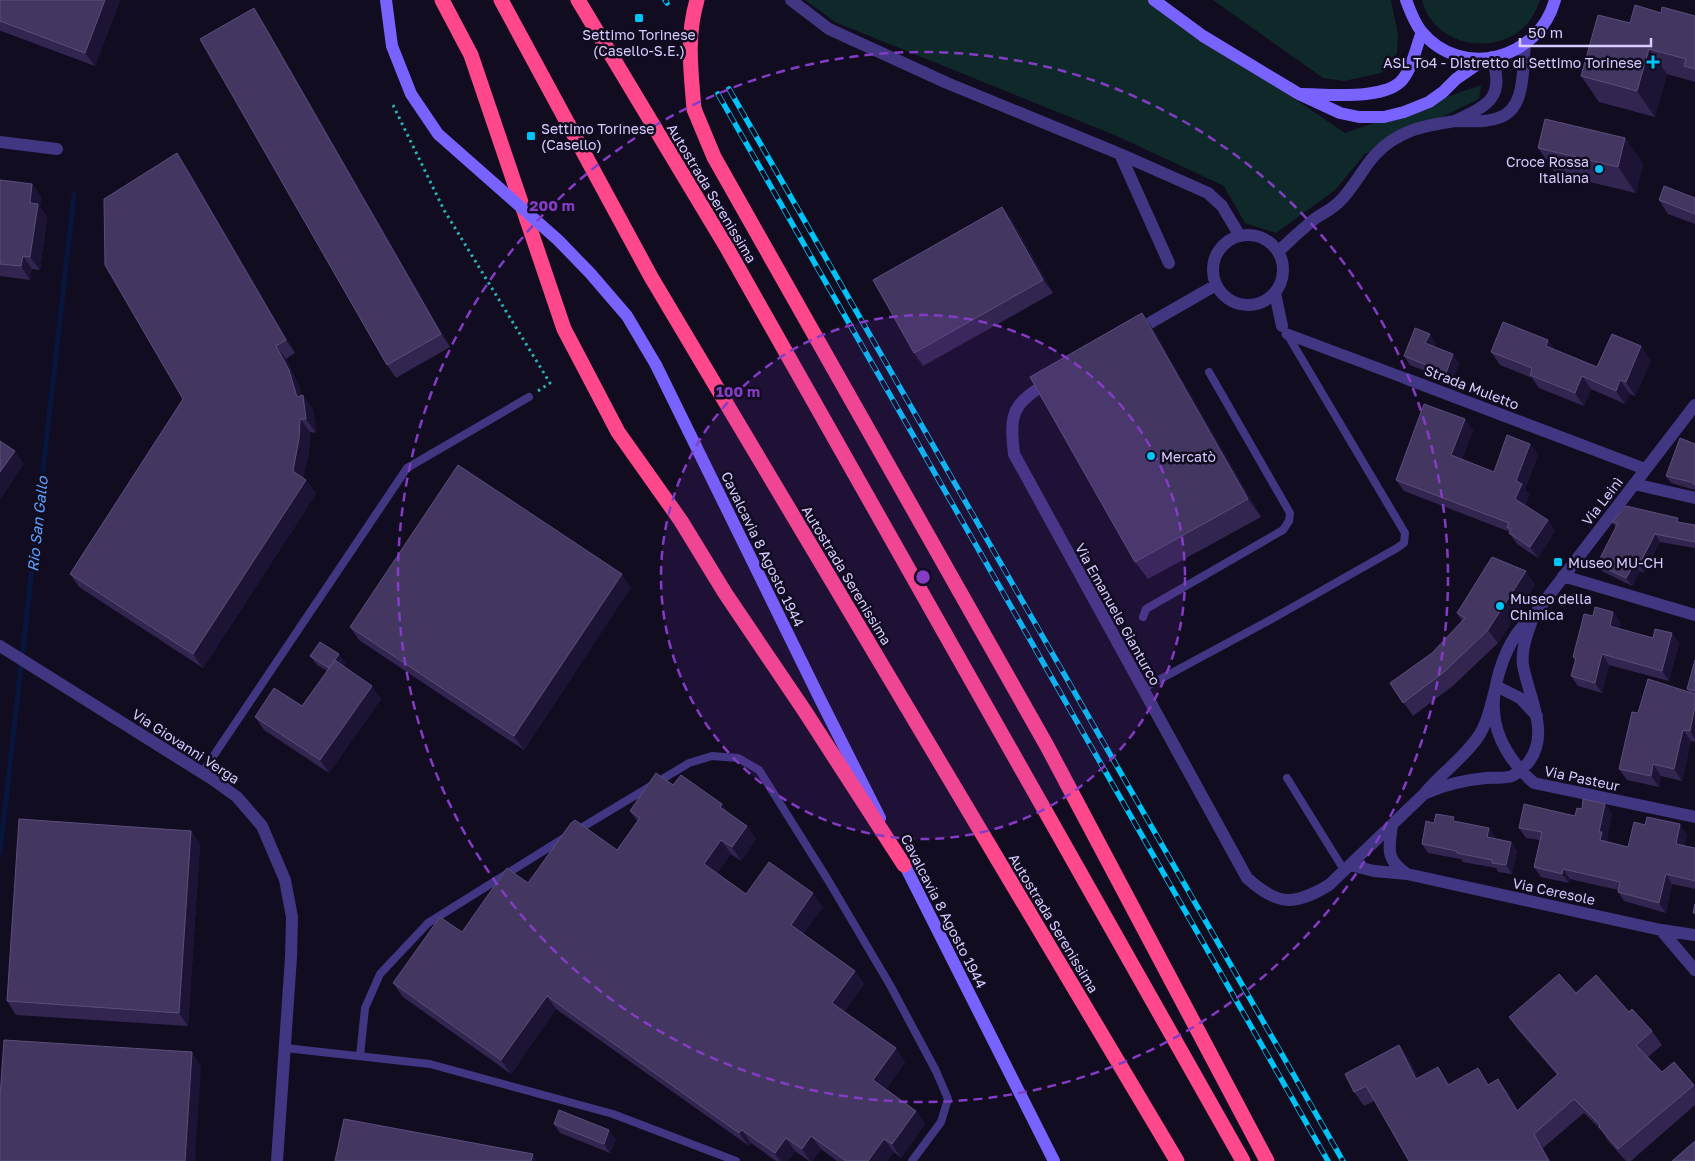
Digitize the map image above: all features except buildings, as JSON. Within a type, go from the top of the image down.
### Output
[{"type":"highway","points":[[442,0],[471,55],[564,329],[614,423],[904,865]]},
{"type":"highway","name":"Autostrada Serenissima","points":[[501,0],[651,278],[1177,1161]]},
{"type":"highway","name":"Autostrada Serenissima","points":[[578,0],[727,248],[1243,1161]]},
{"type":"highway","points":[[697,0],[691,21],[690,61],[694,109],[714,158],[1047,746],[1267,1161]]},
{"type":"main road","name":"Cavalcavia 8 Agosto 1944","points":[[386,0],[392,46],[411,94],[438,134],[558,240],[590,273],[627,316],[656,364],[819,697],[1054,1161]]},
{"type":"main road","points":[[1154,0],[1203,36],[1299,94],[1340,113],[1359,117],[1384,117],[1404,112],[1429,102],[1456,79],[1489,58]]},
{"type":"main road","points":[[1406,0],[1411,15],[1422,32],[1440,47],[1461,56],[1489,58],[1506,55],[1525,45],[1541,30],[1552,11],[1555,0]]},
{"type":"main road","points":[[1299,94],[1356,95],[1388,89],[1402,80],[1422,32]]},
{"type":"street","points":[[791,0],[829,29],[947,83],[1120,154],[1208,193],[1222,206],[1240,236]]},
{"type":"street","points":[[1278,252],[1312,221],[1339,202],[1375,156],[1389,142],[1406,131],[1455,120],[1499,118],[1511,110],[1520,95],[1525,45]]},
{"type":"street","points":[[1455,120],[1481,108],[1490,100],[1496,89],[1498,74],[1489,58]]},
{"type":"street","points":[[0,142],[57,149]]},
{"type":"street","points":[[1120,154],[1169,263]]},
{"type":"street","points":[[1240,236],[1261,238],[1270,243],[1278,252],[1282,261],[1281,283],[1275,292],[1261,303],[1245,305],[1230,300],[1222,294],[1216,285],[1214,265],[1217,255],[1230,240],[1240,236]]},
{"type":"street","points":[[1122,339],[1216,285]]},
{"type":"street","points":[[1275,292],[1284,330]]},
{"type":"street","points":[[1261,303],[1284,330]]},
{"type":"street","name":"Strada Muletto","points":[[1284,330],[1645,470]]},
{"type":"street","name":"Via Emanuele Gianturco","points":[[1058,377],[1027,395],[1016,408],[1011,429],[1014,454],[1247,878],[1262,892],[1279,900],[1312,896],[1329,885],[1392,825]]},
{"type":"street","name":"Via Leinì","points":[[1534,615],[1695,405]]},
{"type":"street","points":[[1634,484],[1695,498]]},
{"type":"street","points":[[1563,576],[1695,615]]},
{"type":"street","points":[[1424,794],[1446,784],[1512,776],[1520,771],[1530,760],[1536,748],[1537,716],[1523,665],[1523,650],[1534,615]]},
{"type":"street","name":"Via Pasteur","points":[[1534,615],[1516,633],[1510,644],[1496,686],[1494,712],[1497,726],[1510,757],[1520,771],[1534,783],[1695,816]]},
{"type":"street","name":"Via Giovanni Verga","points":[[6,649],[237,797],[262,826],[285,880],[292,917],[277,1161]]},
{"type":"street","points":[[1407,874],[1391,860],[1390,841],[1392,825],[1466,752],[1479,736],[1486,721],[1496,686],[1520,698],[1537,716]]},
{"type":"street","name":"Via Ceresole","points":[[1347,868],[1407,874],[1661,930],[1695,935]]},
{"type":"street","points":[[1661,930],[1695,970]]},
{"type":"lane","points":[[1142,689],[1270,620],[1404,543],[1405,533],[1284,330]]},
{"type":"lane","points":[[1142,617],[1146,609],[1283,530],[1289,521],[1290,512],[1209,372]]},
{"type":"lane","points":[[202,773],[406,468],[530,397]]},
{"type":"lane","points":[[360,1056],[365,1008],[380,974],[428,923],[689,763],[712,756],[738,758],[759,770],[828,880],[890,985],[936,1070],[948,1099],[941,1122],[912,1161]]},
{"type":"lane","points":[[1286,778],[1347,868]]},
{"type":"lane","points":[[285,1048],[430,1064],[613,1114],[736,1161]]},
{"type":"path","points":[[393,105],[444,210],[550,383],[530,397]]},
{"type":"green space","points":[[805,0],[1148,0],[1345,133],[1481,85],[1479,99],[1365,154],[1335,190],[1276,233],[1245,223],[1224,186],[1117,136],[835,22]]},
{"type":"green space","points":[[1213,0],[1391,0],[1398,35],[1397,53],[1381,73],[1344,81],[1323,78]]},
{"type":"green space","points":[[1422,0],[1540,0],[1533,16],[1522,29],[1509,38],[1494,42],[1478,43],[1463,41],[1437,27],[1428,15]]},
{"type":"waterway","name":"Rio San Gallo","points":[[0,853],[74,195]]},
{"type":"railway","points":[[729,89],[1343,1161]]},
{"type":"railway","points":[[718,94],[1328,1161]]},
{"type":"place","name":"Settimo Torinese (Casello-S.E.)","points":[[639,18]]},
{"type":"place","name":"ASL To4 - Distretto di Settimo Torinese","points":[[1653,62]]},
{"type":"place","name":"Settimo Torinese (Casello)","points":[[531,136]]},
{"type":"place","name":"Croce Rossa Italiana","points":[[1599,169]]},
{"type":"place","name":"Mercatò","points":[[1151,456]]},
{"type":"place","name":"Museo MU-CH","points":[[1558,562]]},
{"type":"place","name":"Museo della Chimica","points":[[1500,606]]}]
